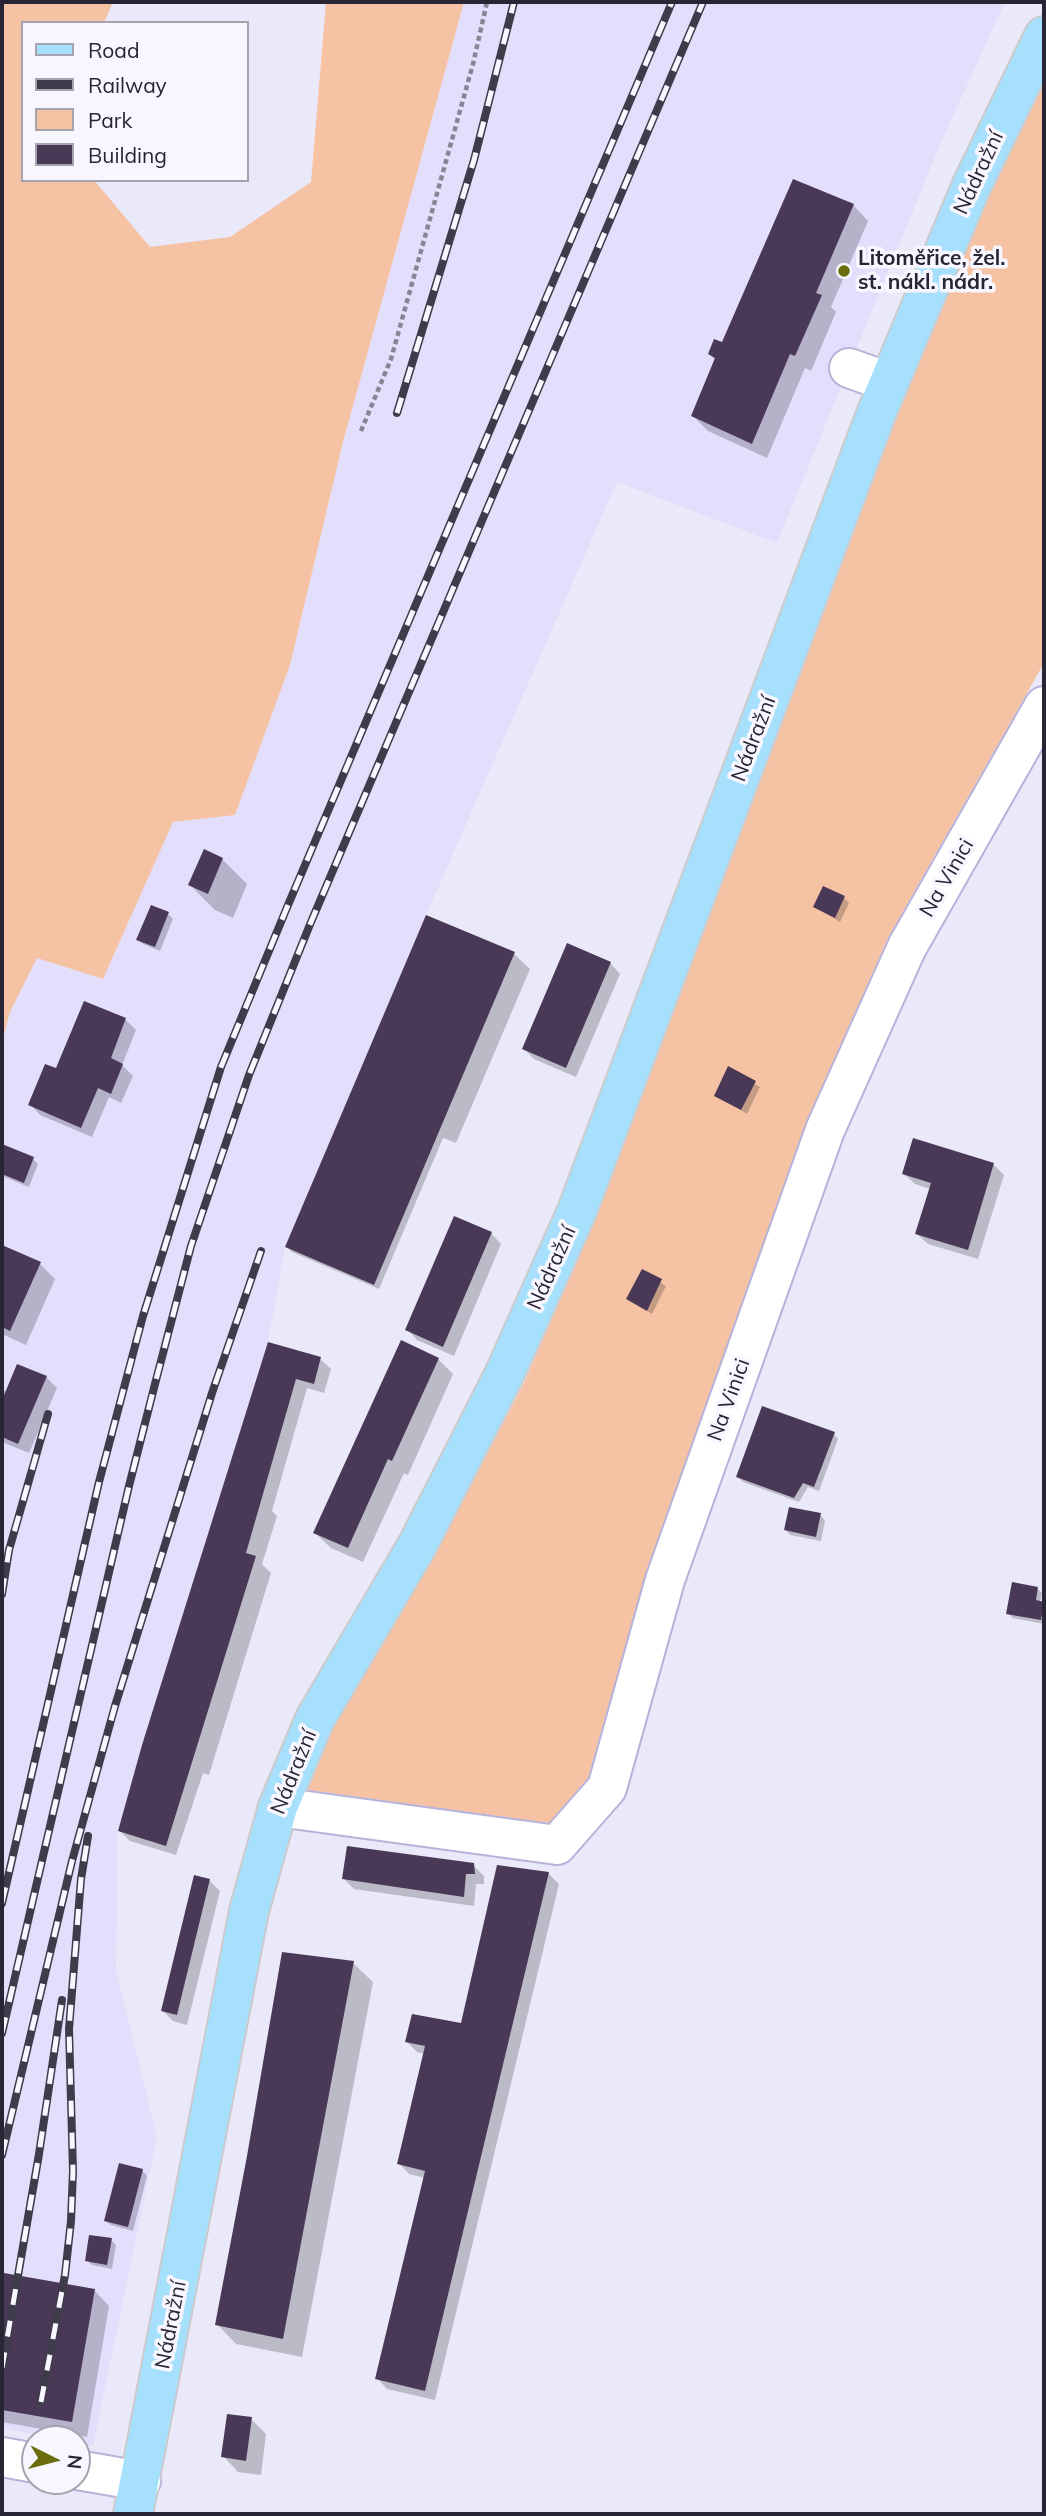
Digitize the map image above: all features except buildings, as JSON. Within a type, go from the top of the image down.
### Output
[{"type":"main road","name":"Nádražní","points":[[137,2498],[249,1911],[278,1807],[315,1719],[418,1544],[504,1376],[577,1211],[888,382],[971,187],[1044,36]]},
{"type":"street","points":[[849,368],[888,382]]},
{"type":"street","name":"Na Vinici","points":[[278,1807],[557,1845],[607,1788],[666,1580],[825,1130],[907,947],[1044,706]]},
{"type":"street","points":[[2,2457],[21,2460]]},
{"type":"street","points":[[91,2477],[137,2498]]},
{"type":"path","points":[[361,431],[391,359],[473,64],[487,2]]},
{"type":"shaded area","points":[[464,2],[1005,2],[942,140],[777,543],[617,482],[426,915],[285,1247],[268,1342],[142,1745],[118,1831],[116,1970],[157,2137],[93,2446],[91,2425],[21,2425],[21,2432],[2,2428],[2,1043],[10,1012],[37,958],[103,979],[173,822],[235,815],[290,665],[343,442]]},
{"type":"green space","points":[[2,2],[113,2],[105,21],[21,21],[21,182],[96,182],[150,247],[230,237],[311,182],[326,2],[464,2],[343,442],[290,665],[235,815],[173,822],[103,979],[37,958],[10,1012],[2,1043]]},
{"type":"green space","points":[[1044,84],[1044,663],[888,938],[806,1122],[646,1573],[588,1778],[549,1823],[308,1790],[333,1728],[436,1553],[523,1385],[596,1219],[897,417],[990,195]]},
{"type":"railway","points":[[397,413],[474,160],[514,2]]},
{"type":"railway","points":[[2,1903],[99,1482],[143,1316],[221,1067],[672,2]]},
{"type":"railway","points":[[2,2033],[155,1384],[191,1246],[249,1075],[311,922],[703,2]]},
{"type":"railway","points":[[2,2155],[72,1861],[115,1706],[212,1393],[261,1251]]},
{"type":"railway","points":[[2,1594],[9,1550],[48,1414]]},
{"type":"railway","points":[[41,2402],[65,2275],[71,2221],[73,2171],[69,2029],[81,1879],[88,1836]]},
{"type":"railway","points":[[2,2368],[62,2000]]},
{"type":"place","name":"Litoměřice, žel. st. nákl. nádr.","points":[[844,271]]}]
